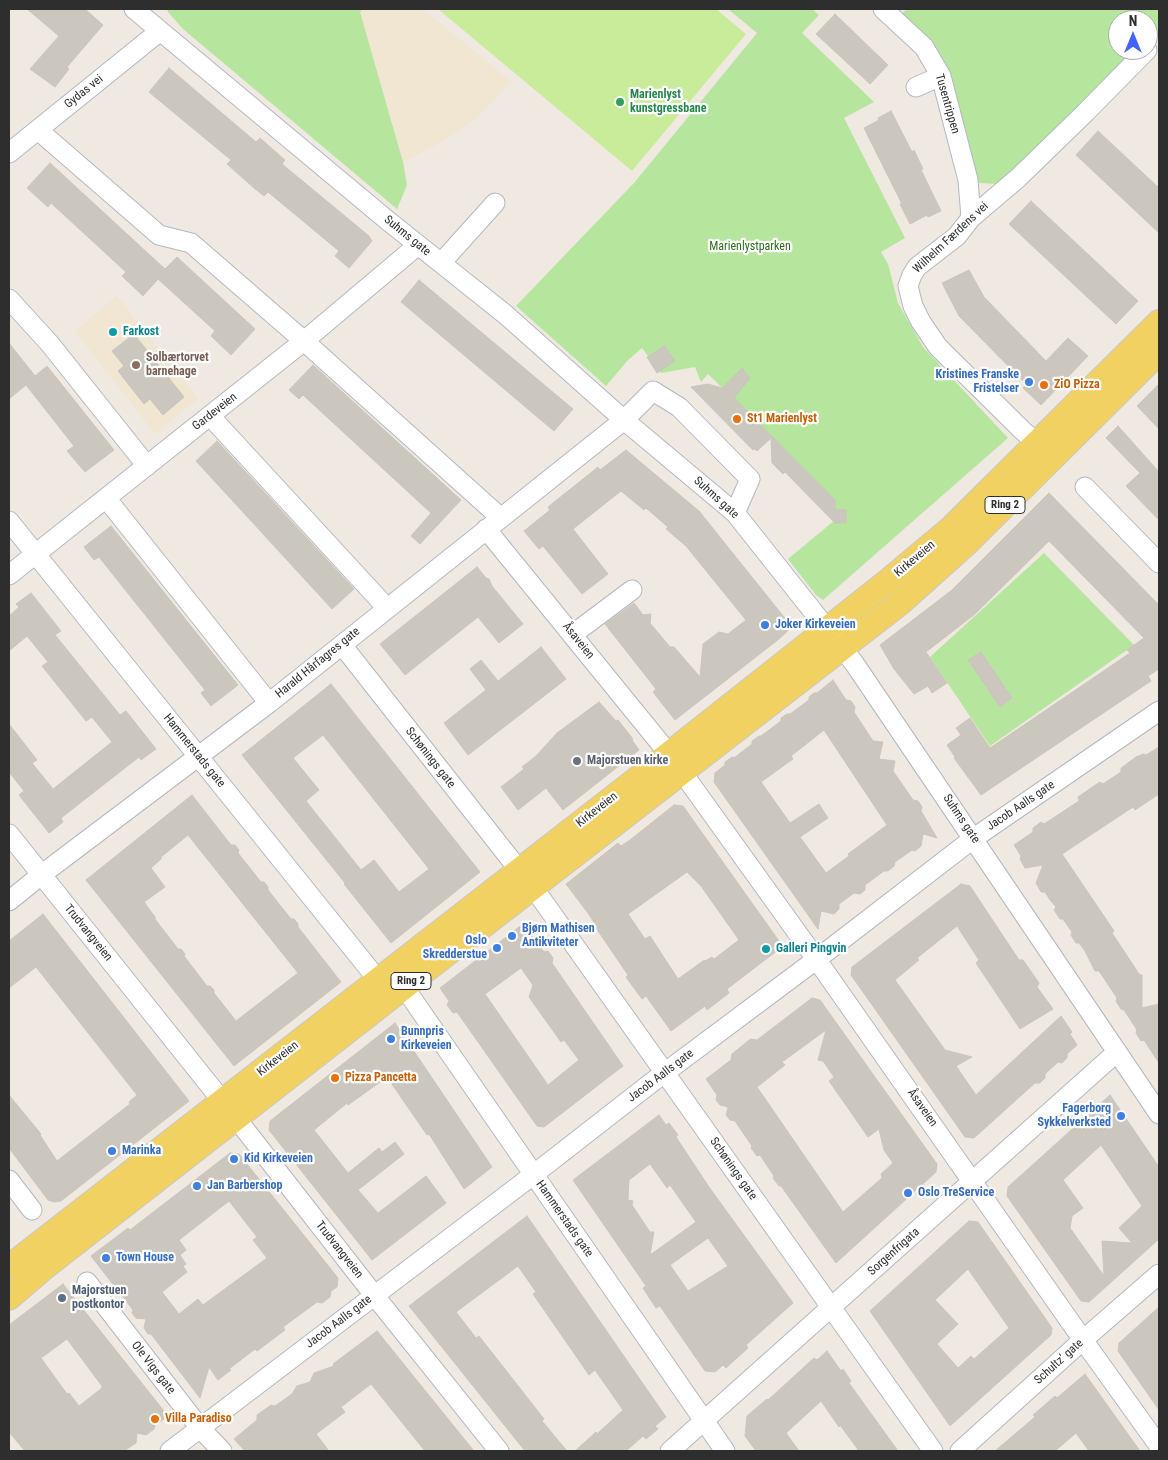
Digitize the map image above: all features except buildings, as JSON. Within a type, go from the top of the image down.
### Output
[{"type":"main road","name":"Kirkeveien","points":[[675,763],[826,628],[888,581],[950,530],[1159,322]]},
{"type":"main road","name":"Kirkeveien","points":[[9,1298],[378,980],[526,878],[675,763],[842,647],[899,604],[966,544],[1159,352]]},
{"type":"main road","name":"Kirkeveien","points":[[9,1267],[404,987],[526,878]]},
{"type":"street","name":"Suhms gate","points":[[134,9],[418,245],[506,315],[624,420],[735,513],[842,647],[974,838],[1159,1114]]},
{"type":"street","name":"Tusentrippen","points":[[883,9],[924,47],[941,76],[968,180],[971,218]]},
{"type":"street","name":"Gydas vei","points":[[9,153],[160,32]]},
{"type":"street","name":"Wilhelm Færdens vei","points":[[1037,443],[1022,431],[938,347],[913,306],[908,286],[917,268],[956,236],[971,218],[1031,165],[1136,60]]},
{"type":"street","points":[[916,86],[941,76]]},
{"type":"street","name":"Åsaveien","points":[[38,130],[159,235],[191,243],[304,341],[494,523],[572,635],[675,763],[973,1180],[1083,1340],[1159,1446]]},
{"type":"street","points":[[441,263],[495,203]]},
{"type":"street","name":"Gardeveien","points":[[9,575],[304,341],[418,245]]},
{"type":"street","points":[[9,299],[50,344],[147,466]]},
{"type":"street","name":"Harald Hårfagres gate","points":[[9,902],[41,875],[269,703],[624,420],[653,391],[679,407],[750,479],[735,513]]},
{"type":"street","points":[[210,416],[387,608]]},
{"type":"street","points":[[1085,487],[1159,563]]},
{"type":"street","points":[[106,498],[269,703]]},
{"type":"street","name":"Hammerstads gate","points":[[9,521],[378,980]]},
{"type":"street","points":[[572,635],[632,590]]},
{"type":"street","name":"Schønings gate","points":[[342,645],[526,878],[933,1451]]},
{"type":"street","name":"Jacob Aalls gate","points":[[170,1451],[974,838],[1159,711]]},
{"type":"street","name":"Trudvangveien","points":[[9,834],[499,1451]]},
{"type":"street","name":"Hammerstads gate","points":[[404,987],[725,1451]]},
{"type":"street","name":"Sorgenfrigata","points":[[670,1451],[1117,1052]]},
{"type":"street","points":[[9,1180],[32,1210]]},
{"type":"street","name":"Schultz’ gate","points":[[960,1451],[1159,1274]]},
{"type":"street","name":"Ole Vigs gate","points":[[87,1282],[200,1428],[222,1451]]},
{"type":"shaded area","points":[[363,9],[423,9],[512,82],[476,119],[443,141],[403,162],[360,12]]},
{"type":"shaded area","name":"Solbærtorvet barnehage","points":[[117,296],[198,399],[155,434],[75,331]]},
{"type":"green space","points":[[167,9],[363,9],[360,12],[403,162],[407,185],[397,209],[183,29]]},
{"type":"green space","name":"Marienlyst kunstgressbane","points":[[438,9],[716,9],[746,34],[632,171]]},
{"type":"green space","name":"Marienlystparken","points":[[728,9],[812,9],[819,15],[802,33],[874,102],[844,118],[905,238],[881,252],[888,264],[898,303],[923,347],[1008,438],[823,600],[816,595],[788,559],[835,520],[835,500],[708,374],[701,382],[695,367],[661,373],[642,348],[628,360],[606,386],[516,306],[634,183],[757,33]]},
{"type":"green space","points":[[907,9],[1159,9],[1159,35],[1158,10],[1108,10],[1108,60],[1135,60],[1018,178],[997,184],[968,180],[941,76],[895,20]]},
{"type":"green space","points":[[1044,553],[1134,645],[990,746],[930,657]]},
{"type":"place","name":"Marienlyst kunstgressbane","points":[[620,102]]},
{"type":"place","name":"Farkost","points":[[113,332]]},
{"type":"place","name":"Solbærtorvet barnehage","points":[[136,365]]},
{"type":"place","name":"Kristines Franske Fristelser","points":[[1029,382]]},
{"type":"place","name":"ZiO Pizza","points":[[1044,385]]},
{"type":"place","name":"St1 Marienlyst","points":[[737,419]]},
{"type":"place","name":"Joker Kirkeveien","points":[[765,625]]},
{"type":"place","name":"Majorstuen kirke","points":[[577,761]]},
{"type":"place","name":"Bjørn Mathisen Antikviteter","points":[[512,936]]},
{"type":"place","name":"Oslo Skredderstue","points":[[497,948]]},
{"type":"place","name":"Galleri Pingvin","points":[[766,949]]},
{"type":"place","name":"Bunnpris Kirkeveien","points":[[391,1039]]},
{"type":"place","name":"Pizza Pancetta","points":[[335,1078]]},
{"type":"place","name":"Fagerborg Sykkelverksted","points":[[1121,1116]]},
{"type":"place","name":"Marinka","points":[[112,1151]]},
{"type":"place","name":"Kid Kirkeveien","points":[[234,1159]]},
{"type":"place","name":"Jan Barbershop","points":[[197,1186]]},
{"type":"place","name":"Oslo TreService","points":[[908,1193]]},
{"type":"place","name":"Town House","points":[[106,1258]]},
{"type":"place","name":"Majorstuen postkontor","points":[[62,1298]]},
{"type":"place","name":"Villa Paradiso","points":[[155,1419]]}]
